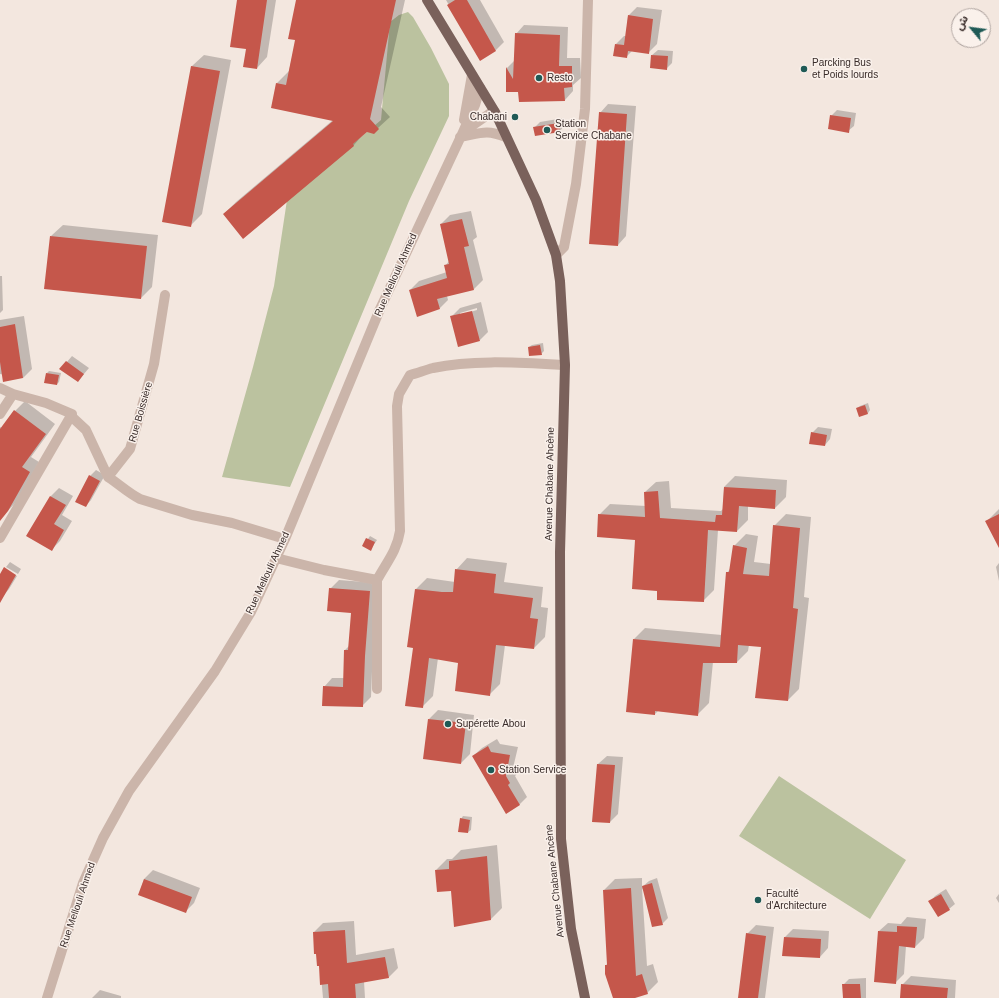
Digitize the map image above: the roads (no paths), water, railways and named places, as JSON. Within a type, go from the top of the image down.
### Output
[{"type":"main road","name":"Avenue Chabane Ahcène","points":[[427,0],[495,112],[536,200],[556,255],[560,281],[565,365],[560,552],[561,839],[571,929],[585,998]]},
{"type":"street","points":[[556,255],[564,247],[576,184],[585,109],[588,0]]},
{"type":"street","points":[[462,135],[472,75]]},
{"type":"street","name":"Rue Mellouli Ahmed","points":[[47,998],[84,883],[103,838],[129,791],[215,671],[251,612],[285,539],[380,309],[462,135],[475,105],[480,88]]},
{"type":"street","points":[[462,135],[489,114],[495,112]]},
{"type":"street","points":[[462,135],[492,132],[506,137]]},
{"type":"street","name":"Rue Boissière","points":[[108,477],[130,449],[154,364],[164,295]]},
{"type":"street","points":[[377,689],[377,580],[389,562],[398,543],[400,531],[397,406],[399,394],[410,375],[434,368],[472,363],[565,365]]},
{"type":"street","points":[[0,388],[13,394],[46,403],[72,414],[72,417],[86,430],[108,477],[132,495],[192,515],[232,523],[285,539]]},
{"type":"street","points":[[0,414],[13,394]]},
{"type":"street","points":[[0,538],[72,414]]},
{"type":"street","points":[[276,558],[324,570],[377,580]]},
{"type":"place","name":"Parcking Bus et Poids lourds","points":[[804,69]]},
{"type":"place","name":"Resto","points":[[539,78]]},
{"type":"place","name":"Chabani","points":[[515,117]]},
{"type":"place","name":"Station Service Chabane","points":[[547,130]]},
{"type":"place","name":"Supérette Abou","points":[[448,724]]},
{"type":"place","name":"Station Service","points":[[491,770]]},
{"type":"place","name":"Faculté d'Architecture","points":[[758,900]]}]
